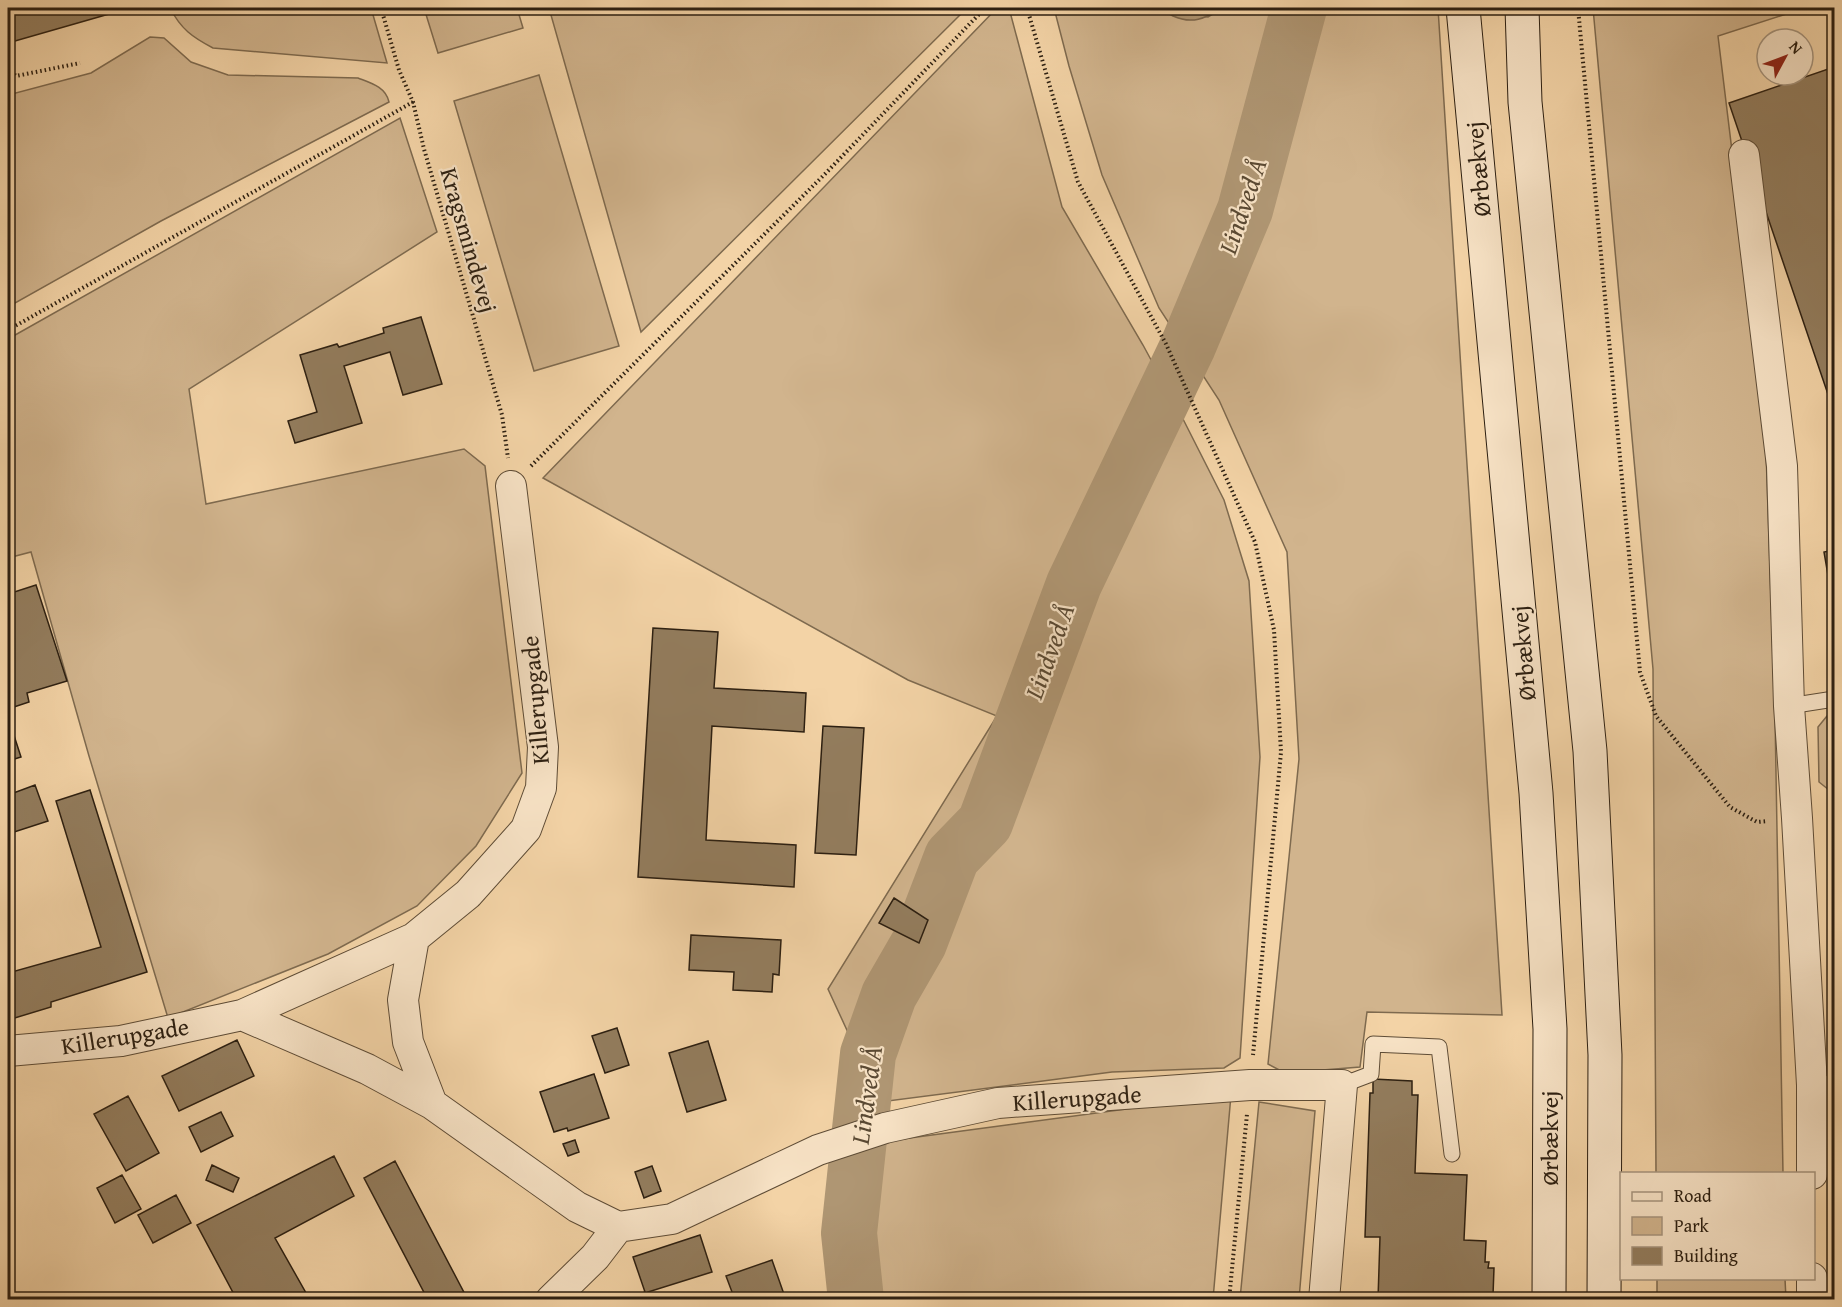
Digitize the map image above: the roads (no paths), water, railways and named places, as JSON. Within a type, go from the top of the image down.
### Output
[{"type":"main road","name":"Ørbækvej","points":[[1463,8],[1536,794],[1550,1029],[1549,1299]]},
{"type":"main road","points":[[1522,8],[1525,102],[1590,751],[1605,1054],[1604,1299]]},
{"type":"street","points":[[1744,155],[1782,466],[1789,706],[1797,818],[1823,1084],[1812,1172]]},
{"type":"street","name":"Killerupgade","points":[[8,1051],[121,1041],[242,1016],[414,938],[468,894],[526,829],[541,788],[543,747],[511,486]]},
{"type":"street","points":[[414,938],[403,1000],[404,1011],[408,1042],[432,1104]]},
{"type":"street","points":[[242,1016],[367,1069],[432,1104],[577,1207],[618,1227],[596,1257],[551,1299]]},
{"type":"street","points":[[1324,1299],[1342,1084]]},
{"type":"street","name":"Killerupgade","points":[[618,1227],[672,1219],[818,1150],[885,1128],[998,1103],[1250,1085],[1342,1084]]},
{"type":"street","points":[[1812,1280],[1812,1299]]},
{"type":"lane","points":[[1789,706],[1834,699]]},
{"type":"lane","points":[[1342,1084],[1371,1074],[1372,1044],[1439,1047],[1452,1154]]},
{"type":"waterway","name":"Lindved Å","points":[[856,1300],[849,1233],[868,1054],[889,995],[919,943],[952,857],[985,823],[1074,584],[1188,346],[1245,210],[1299,8]]}]
